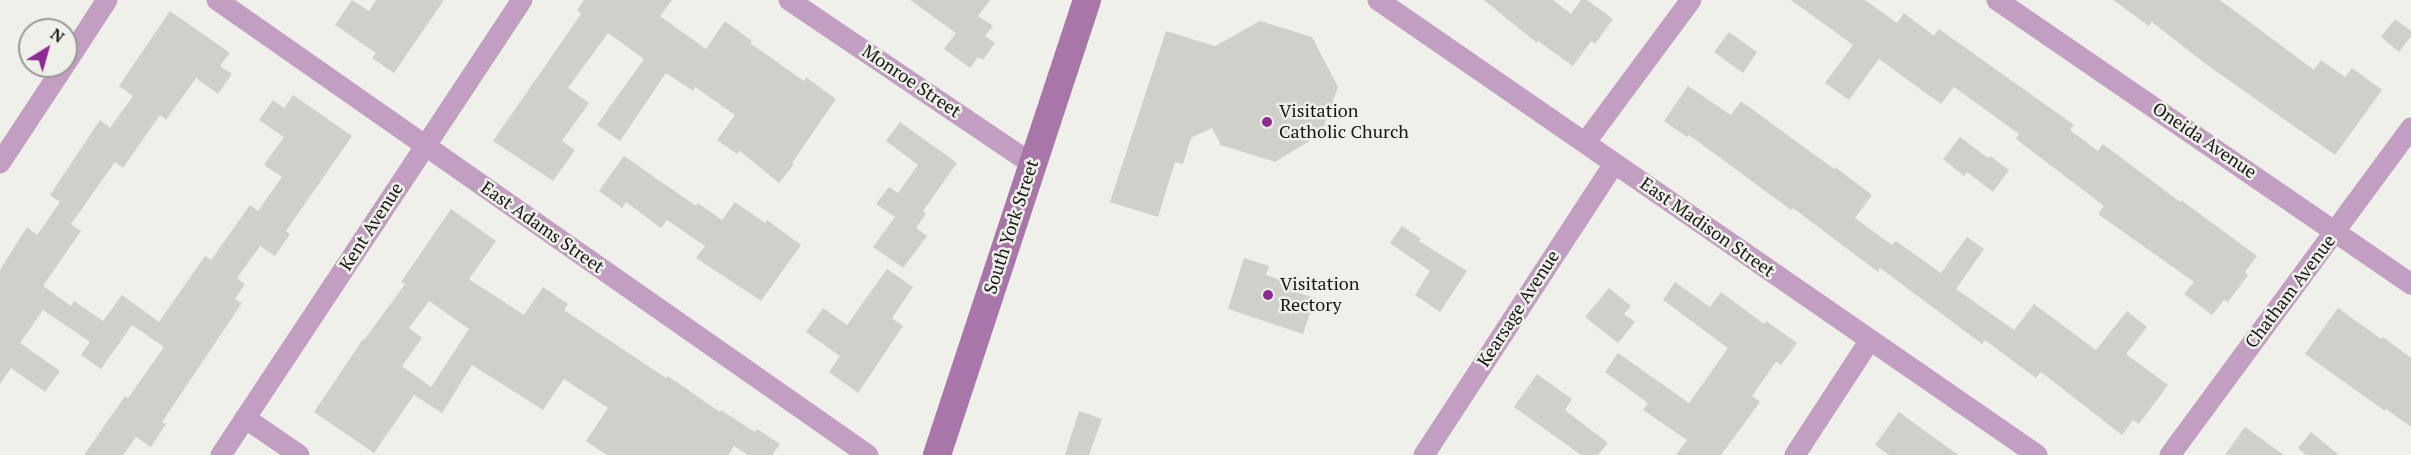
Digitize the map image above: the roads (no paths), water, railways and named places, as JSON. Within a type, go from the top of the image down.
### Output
[{"type":"main road","name":"South York Street","points":[[937,455],[1087,0]]},
{"type":"street","points":[[78,44],[107,0]]},
{"type":"street","name":"East Adams Street","points":[[216,0],[868,455]]},
{"type":"street","name":"Kent Avenue","points":[[221,455],[522,0]]},
{"type":"street","name":"Monroe Street","points":[[789,0],[1032,164]]},
{"type":"street","name":"East Madison Street","points":[[1378,0],[2037,455]]},
{"type":"street","points":[[1585,144],[1690,0]]},
{"type":"street","name":"Oneida Avenue","points":[[1997,0],[2411,284]]},
{"type":"street","points":[[0,163],[56,78]]},
{"type":"street","name":"Chatham Avenue","points":[[2170,455],[2411,128]]},
{"type":"street","name":"Kearsage Avenue","points":[[1424,455],[1614,164]]},
{"type":"street","points":[[1795,455],[1870,340]]},
{"type":"street","points":[[245,418],[299,455]]},
{"type":"place","name":"Visitation Catholic Church","points":[[1267,122]]},
{"type":"place","name":"Visitation Rectory","points":[[1268,295]]}]
